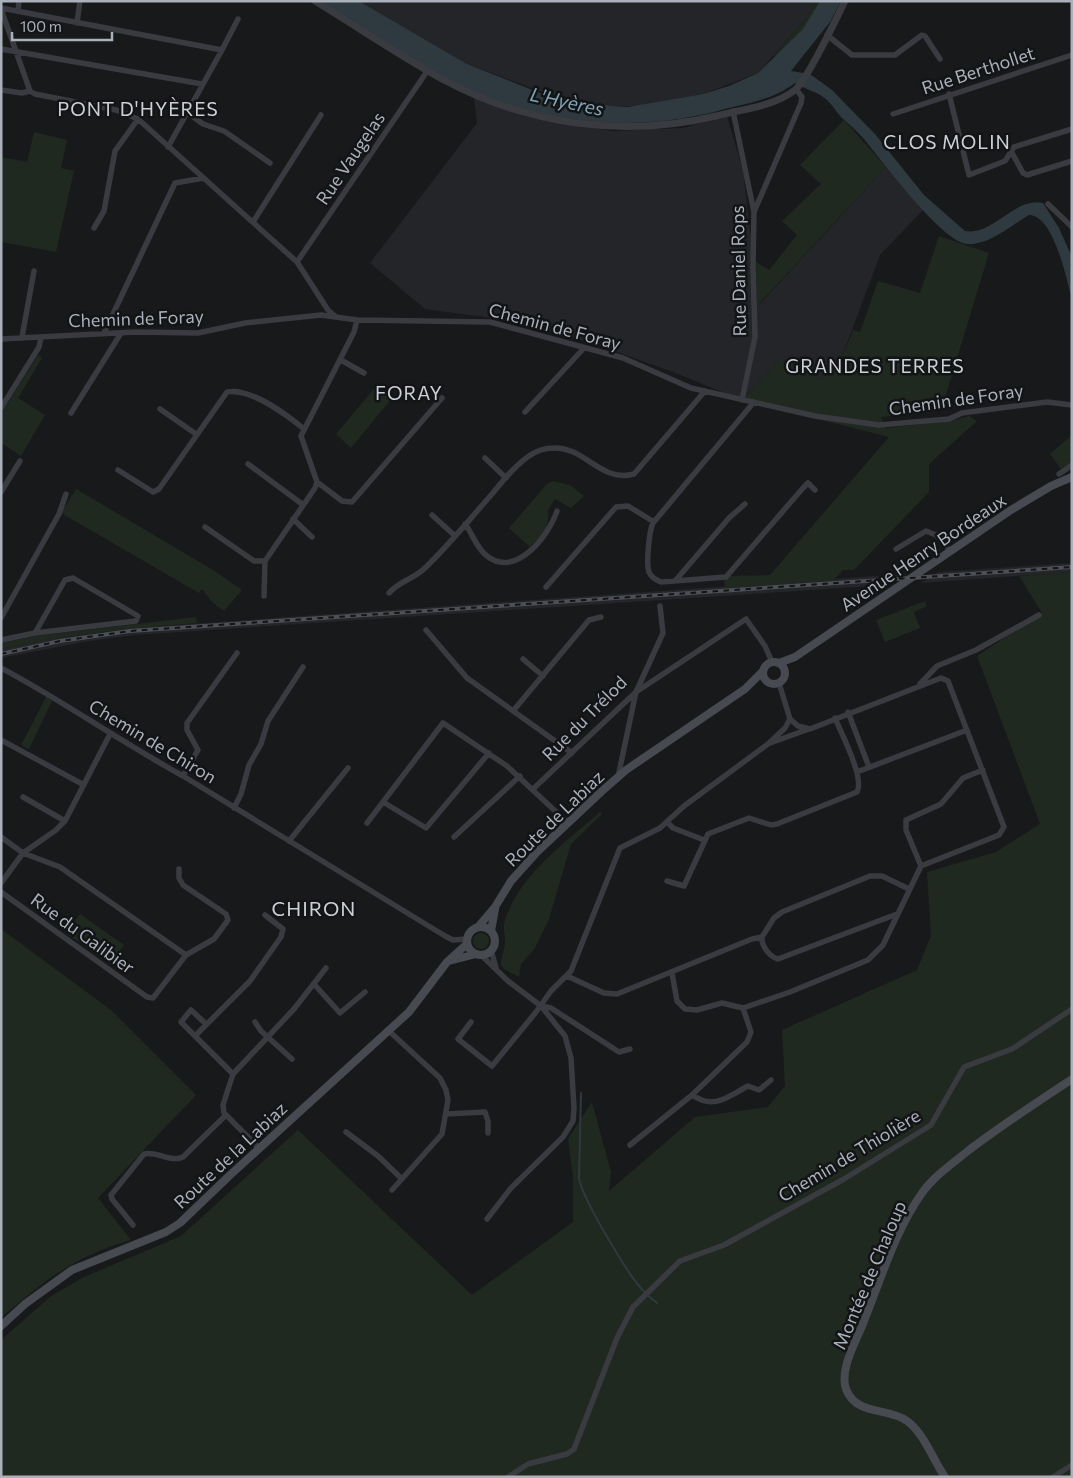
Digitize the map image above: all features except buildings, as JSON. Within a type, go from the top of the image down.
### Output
[{"type":"main road","name":"Avenue Henry Bordeaux","points":[[778,665],[795,657],[1019,505],[1072,477]]},
{"type":"main road","points":[[618,777],[745,689],[763,671],[766,665],[778,665],[784,677],[779,683],[767,682],[745,689]]},
{"type":"main road","points":[[763,671],[767,682]]},
{"type":"main road","name":"Route de Labiaz","points":[[478,927],[496,907],[510,881],[568,823],[618,777]]},
{"type":"main road","name":"Route de Labiaz","points":[[491,931],[496,907]]},
{"type":"main road","points":[[447,962],[478,954],[491,950],[495,939],[491,931],[478,927],[471,931],[467,942],[478,954]]},
{"type":"main road","name":"Route de la Labiaz","points":[[1,1326],[25,1304],[72,1270],[163,1234],[180,1223],[259,1148],[409,1012],[447,962],[467,942]]},
{"type":"main road","name":"Montée de Chaloup","points":[[945,1477],[915,1427],[906,1419],[865,1408],[851,1398],[844,1381],[847,1365],[883,1273],[911,1209],[922,1192],[938,1175],[1011,1118],[1072,1079]]},
{"type":"street","points":[[18,11],[19,1]]},
{"type":"street","points":[[76,23],[80,1]]},
{"type":"street","points":[[315,1],[428,70],[466,90],[537,116],[601,126],[683,124],[774,102],[797,87],[846,1]]},
{"type":"street","points":[[222,50],[1,9],[30,90],[35,94],[116,110],[138,119],[297,262],[328,310],[335,316]]},
{"type":"street","points":[[168,147],[238,19]]},
{"type":"street","points":[[827,35],[852,55],[895,55],[922,35],[925,36],[940,59]]},
{"type":"street","points":[[1,49],[202,84]]},
{"type":"street","name":"Rue Berthollet","points":[[893,114],[1072,55]]},
{"type":"street","name":"Rue Vaugelas","points":[[297,262],[428,70]]},
{"type":"street","points":[[754,212],[801,103],[802,98],[797,87]]},
{"type":"street","points":[[1,90],[22,93],[30,90]]},
{"type":"street","points":[[949,94],[969,175],[1005,161],[1014,147],[1072,129]]},
{"type":"street","name":"Rue Daniel Rops","points":[[733,112],[754,212],[755,337],[742,400]]},
{"type":"street","points":[[188,113],[203,124],[224,131],[270,163]]},
{"type":"street","points":[[254,222],[321,115]]},
{"type":"street","points":[[94,228],[104,211],[115,151],[138,119]]},
{"type":"street","points":[[1011,151],[1023,173],[1027,175],[1072,161]]},
{"type":"street","points":[[104,333],[175,183],[204,178]]},
{"type":"street","points":[[1048,204],[1072,227]]},
{"type":"street","points":[[22,337],[34,271]]},
{"type":"street","name":"Chemin de Foray","points":[[1,339],[121,332],[198,334],[245,323],[335,316],[357,320],[490,322],[623,358],[671,377],[683,385],[814,416],[855,420],[879,425],[949,419],[962,413],[1047,402],[1072,405]]},
{"type":"street","points":[[357,320],[354,332],[341,360],[304,429],[302,440],[317,482],[342,501],[352,502],[442,398]]},
{"type":"street","points":[[71,413],[121,332]]},
{"type":"street","points":[[1,408],[39,347],[41,338]]},
{"type":"street","points":[[525,412],[584,348]]},
{"type":"street","points":[[341,360],[364,373]]},
{"type":"street","points":[[118,470],[153,492],[159,489],[224,395],[231,391],[265,402],[288,416],[304,429]]},
{"type":"street","points":[[389,594],[400,581],[423,570],[506,478],[529,456],[544,449],[554,448],[580,456],[608,474],[622,476],[634,474],[705,391]]},
{"type":"street","points":[[754,402],[650,528],[649,571],[654,578],[661,582],[726,577],[808,483],[815,490]]},
{"type":"street","points":[[160,409],[196,434]]},
{"type":"street","points":[[485,458],[506,478]]},
{"type":"street","points":[[1,492],[20,461]]},
{"type":"street","points":[[248,464],[302,504]]},
{"type":"street","points":[[1059,474],[1072,465]]},
{"type":"street","points":[[264,596],[265,561],[302,504],[315,488],[317,482]]},
{"type":"street","points":[[1,618],[59,514],[66,494]]},
{"type":"street","points":[[675,581],[729,518],[745,504]]},
{"type":"street","points":[[546,587],[616,507],[628,506],[654,522]]},
{"type":"street","points":[[465,524],[479,548],[489,558],[501,562],[514,561],[537,544],[553,522],[557,510]]},
{"type":"street","points":[[432,515],[454,535]]},
{"type":"street","points":[[293,519],[312,537]]},
{"type":"street","points":[[205,526],[254,561],[265,561]]},
{"type":"street","points":[[896,549],[926,531],[936,535],[950,551]]},
{"type":"street","points":[[1,640],[35,633],[136,622],[138,616],[73,578],[65,580],[35,633]]},
{"type":"street","name":"Rue du Trélod","points":[[533,789],[636,692],[663,632],[660,606]]},
{"type":"street","points":[[920,684],[937,666],[976,650],[1039,616]]},
{"type":"street","points":[[513,711],[589,620],[601,617]]},
{"type":"street","points":[[618,777],[636,692],[746,619],[778,665]]},
{"type":"street","points":[[426,630],[467,678],[572,753]]},
{"type":"street","points":[[183,776],[198,750],[187,730],[187,723],[237,652]]},
{"type":"street","points":[[523,659],[543,676]]},
{"type":"street","points":[[234,808],[242,794],[249,765],[261,744],[268,721],[303,667]]},
{"type":"street","name":"Chemin de Chiron","points":[[1,668],[50,695],[110,734],[183,776],[453,940]]},
{"type":"street","points":[[672,973],[677,1001],[685,1009],[697,1010],[728,1003],[743,1008],[790,992],[868,960],[883,945],[921,866],[994,837],[1002,832],[1003,823],[948,681],[941,678],[920,684],[768,744]]},
{"type":"street","points":[[779,683],[790,719],[798,726],[810,729]]},
{"type":"street","points":[[848,712],[869,767]]},
{"type":"street","points":[[667,881],[684,886],[708,834],[749,818],[771,825],[777,824],[853,795],[859,789],[857,772],[835,718]]},
{"type":"street","points":[[471,1022],[458,1039],[492,1066],[551,991],[567,976],[620,848],[667,822],[684,806],[768,744],[785,728],[790,719]]},
{"type":"street","points":[[366,824],[443,723],[520,776],[568,823]]},
{"type":"street","points":[[857,772],[967,730]]},
{"type":"street","points":[[1,884],[23,853],[56,830],[65,821],[110,734]]},
{"type":"street","points":[[1,740],[84,785]]},
{"type":"street","points":[[383,802],[426,828],[489,753]]},
{"type":"street","points":[[289,840],[348,768]]},
{"type":"street","points":[[921,866],[906,830],[906,820],[941,804],[963,778],[983,770]]},
{"type":"street","points":[[454,837],[520,776]]},
{"type":"street","points":[[23,797],[65,821]]},
{"type":"street","points":[[667,822],[673,828],[704,840]]},
{"type":"street","points":[[1,837],[23,853],[60,868],[186,955],[214,939],[228,920],[226,914],[183,885],[179,878],[179,869]]},
{"type":"street","points":[[897,914],[778,959],[770,954],[762,941],[762,937],[774,918],[782,912],[870,876],[882,876],[909,889]]},
{"type":"street","name":"Rue du Galibier","points":[[1,892],[147,997],[157,996],[186,955]]},
{"type":"street","points":[[195,1036],[250,981],[281,937],[283,928],[265,915]]},
{"type":"street","points":[[223,928],[230,932]]},
{"type":"street","points":[[567,976],[610,995],[672,973],[752,939],[762,937]]},
{"type":"street","points":[[456,954],[453,940],[467,942]]},
{"type":"street","points":[[491,950],[496,968]]},
{"type":"street","points":[[478,954],[496,968],[508,981],[541,1006],[558,1026],[570,1048],[574,1099],[573,1121],[563,1137],[514,1184],[487,1219]]},
{"type":"street","points":[[259,1148],[226,1115],[223,1105],[233,1074],[268,1037],[326,968]]},
{"type":"street","points":[[314,984],[340,1014],[364,992]]},
{"type":"street","points":[[541,1006],[551,1008],[619,1052],[630,1049]]},
{"type":"street","points":[[630,1145],[692,1095],[750,1037],[750,1025],[743,1008]]},
{"type":"street","name":"Chemin de Thiolière","points":[[508,1477],[528,1464],[567,1454],[574,1449],[623,1324],[633,1307],[680,1261],[724,1245],[844,1178],[931,1124],[964,1067],[1012,1049],[1072,1009]]},
{"type":"street","points":[[206,1024],[191,1010],[181,1022],[233,1074]]},
{"type":"street","points":[[255,1022],[292,1059]]},
{"type":"street","points":[[388,1030],[440,1078],[446,1090],[446,1114],[442,1134],[392,1190]]},
{"type":"street","points":[[692,1095],[710,1104],[748,1086],[759,1090],[771,1080]]},
{"type":"street","points":[[446,1114],[485,1112],[488,1122],[488,1133]]},
{"type":"street","points":[[133,1225],[110,1195],[125,1177],[148,1153],[174,1160],[183,1157],[226,1115]]},
{"type":"street","points":[[346,1132],[378,1156],[402,1179]]},
{"type":"street","points":[[1053,1477],[1072,1465]]},
{"type":"shaded area","points":[[359,1],[816,1],[804,21],[758,73],[703,94],[637,106],[612,106],[545,93],[467,64]]},
{"type":"shaded area","points":[[816,1],[820,1],[804,28],[778,55],[773,57],[804,21]]},
{"type":"shaded area","points":[[474,97],[526,117],[613,131],[683,128],[727,116],[743,171],[759,305],[886,167],[923,210],[880,255],[836,373],[820,379],[780,359],[742,400],[601,346],[521,322],[425,309],[370,263],[477,123]]},
{"type":"shaded area","points":[[844,120],[886,167],[758,305],[755,261],[769,270],[797,235],[782,221],[821,184],[800,165]]},
{"type":"shaded area","points":[[34,132],[67,140],[61,168],[74,171],[56,252],[1,242],[1,157],[27,162]]},
{"type":"shaded area","points":[[939,236],[989,253],[941,411],[881,417],[886,428],[951,421],[969,416],[977,421],[929,464],[929,492],[854,570],[843,570],[833,581],[725,588],[724,576],[770,575],[889,437],[742,400],[780,359],[820,379],[836,373],[853,330],[860,332],[878,281],[920,293]]},
{"type":"shaded area","points":[[38,355],[42,358],[18,398],[45,415],[21,456],[1,443],[1,414]]},
{"type":"shaded area","points":[[378,384],[393,397],[351,448],[336,434]]},
{"type":"shaded area","points":[[1072,435],[1072,462],[1061,469],[1050,454]]},
{"type":"shaded area","points":[[553,481],[570,485],[584,496],[571,508],[555,499],[548,510],[548,522],[545,531],[530,547],[509,528],[547,484]]},
{"type":"shaded area","points":[[76,489],[213,570],[242,590],[224,611],[213,603],[202,589],[199,593],[61,513]]},
{"type":"shaded area","points":[[1072,563],[1072,572],[921,583],[938,572]]},
{"type":"shaded area","points":[[1072,572],[1072,1477],[1,1477],[1,1340],[51,1296],[84,1277],[181,1236],[298,1130],[472,1295],[573,1222],[573,1177],[568,1139],[592,1102],[611,1172],[609,1191],[695,1117],[768,1107],[785,1086],[782,1030],[917,970],[931,936],[927,872],[996,852],[1040,824],[977,656],[1042,613],[1019,576]]},
{"type":"shaded area","points":[[903,574],[888,585],[135,635],[89,641],[1,658],[1,649],[37,641],[134,628]]},
{"type":"shaded area","points":[[925,601],[927,606],[914,612],[920,628],[885,642],[876,620]]},
{"type":"shaded area","points":[[196,617],[197,623],[99,633],[1,649],[1,643],[36,636]]},
{"type":"shaded area","points":[[46,697],[52,701],[29,749],[21,745]]},
{"type":"shaded area","points":[[600,812],[602,814],[571,844],[549,919],[535,948],[521,964],[519,977],[504,969],[501,965],[501,959],[505,943],[504,923],[513,901],[546,859]]},
{"type":"shaded area","points":[[80,914],[124,945],[110,964],[66,933]]},
{"type":"shaded area","points":[[1,929],[111,1010],[196,1095],[98,1198],[131,1240],[93,1254],[61,1271],[1,1318]]},
{"type":"shaded area","points":[[481,933],[487,935],[489,941],[487,947],[481,949],[475,947],[473,941],[475,935]]},
{"type":"water","name":"L'Hyères","points":[[321,1],[359,1],[467,64],[545,95],[628,107],[703,94],[729,86],[758,73],[803,29],[820,1],[841,1],[830,22],[791,71],[810,74],[832,90],[875,134],[924,195],[965,231],[985,228],[1023,206],[1032,203],[1043,203],[1059,228],[1071,255],[1072,300],[1058,250],[1046,226],[1038,218],[1029,215],[1000,234],[983,242],[967,244],[956,240],[912,199],[864,139],[842,118],[828,101],[795,83],[766,98],[680,119],[613,123],[546,115],[481,95],[450,80],[401,52]]},
{"type":"waterway","points":[[581,1093],[579,1178],[582,1187],[595,1216],[625,1266],[648,1296],[657,1303]]},
{"type":"railway","points":[[1,654],[60,641],[130,631],[1072,567]]},
{"type":"district","name":"PONT D'HYÈRES","points":[[138,108]]},
{"type":"district","name":"CLOS MOLIN","points":[[947,141]]},
{"type":"district","name":"GRANDES TERRES","points":[[875,365]]},
{"type":"district","name":"FORAY","points":[[409,392]]},
{"type":"district","name":"CHIRON","points":[[314,908]]}]
